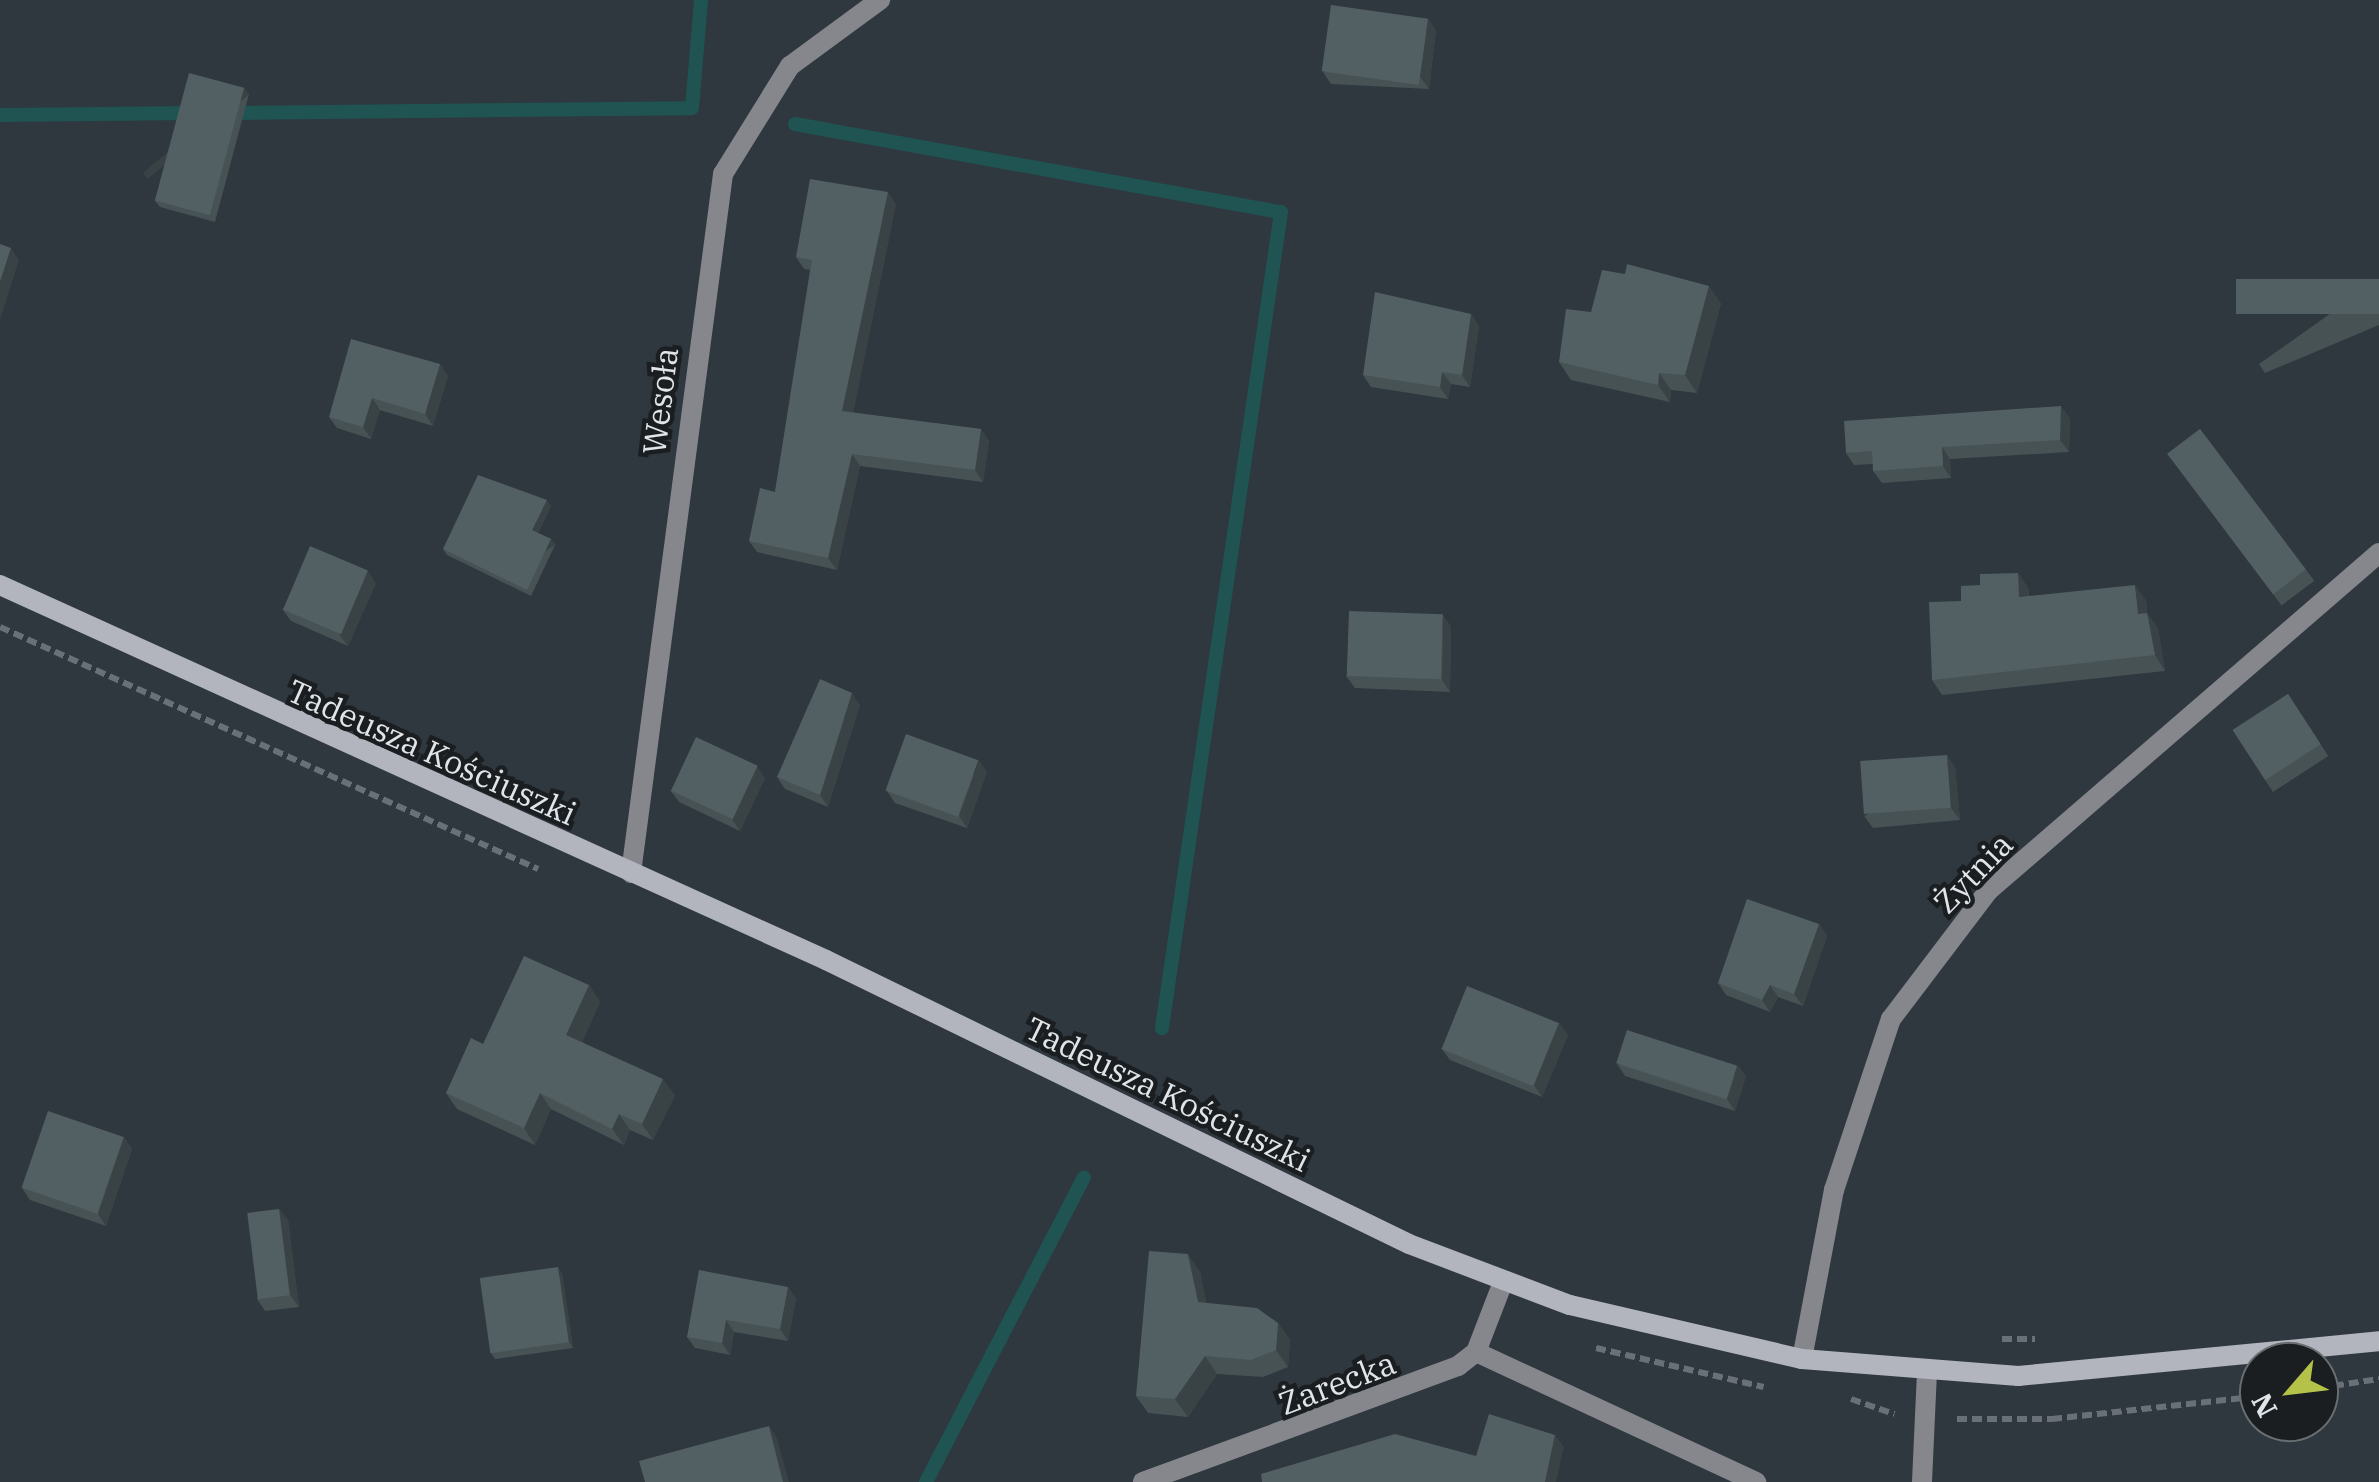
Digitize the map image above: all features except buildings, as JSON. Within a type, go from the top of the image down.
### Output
[{"type":"main road","name":"Tadeusza Kościuszki","points":[[0,586],[631,873],[1503,1282],[1638,1325],[1802,1359],[1928,1371],[2154,1369],[2379,1342]]},
{"type":"street","name":"Wesoła","points":[[631,873],[723,174],[790,66],[880,0]]},
{"type":"street","name":"Żytnia","points":[[1802,1359],[1834,1190],[1891,1019],[1988,891],[2379,552]]},
{"type":"street","points":[[1503,1282],[1476,1352],[1756,1482]]},
{"type":"street","name":"Żarecka","points":[[1143,1482],[1436,1376],[1476,1352]]},
{"type":"street","points":[[1922,1482],[1928,1371]]},
{"type":"path","points":[[0,628],[515,864]]},
{"type":"path","points":[[1980,1339],[2052,1339]]},
{"type":"path","points":[[2339,1385],[2379,1379]]},
{"type":"path","points":[[1953,1419],[2052,1419],[2239,1398]]},
{"type":"waterway","points":[[227,113],[692,108],[701,0]]},
{"type":"waterway","points":[[0,115],[195,113]]},
{"type":"waterway","points":[[795,124],[1281,212],[1162,1028]]},
{"type":"waterway","points":[[926,1482],[1084,1177]]}]
